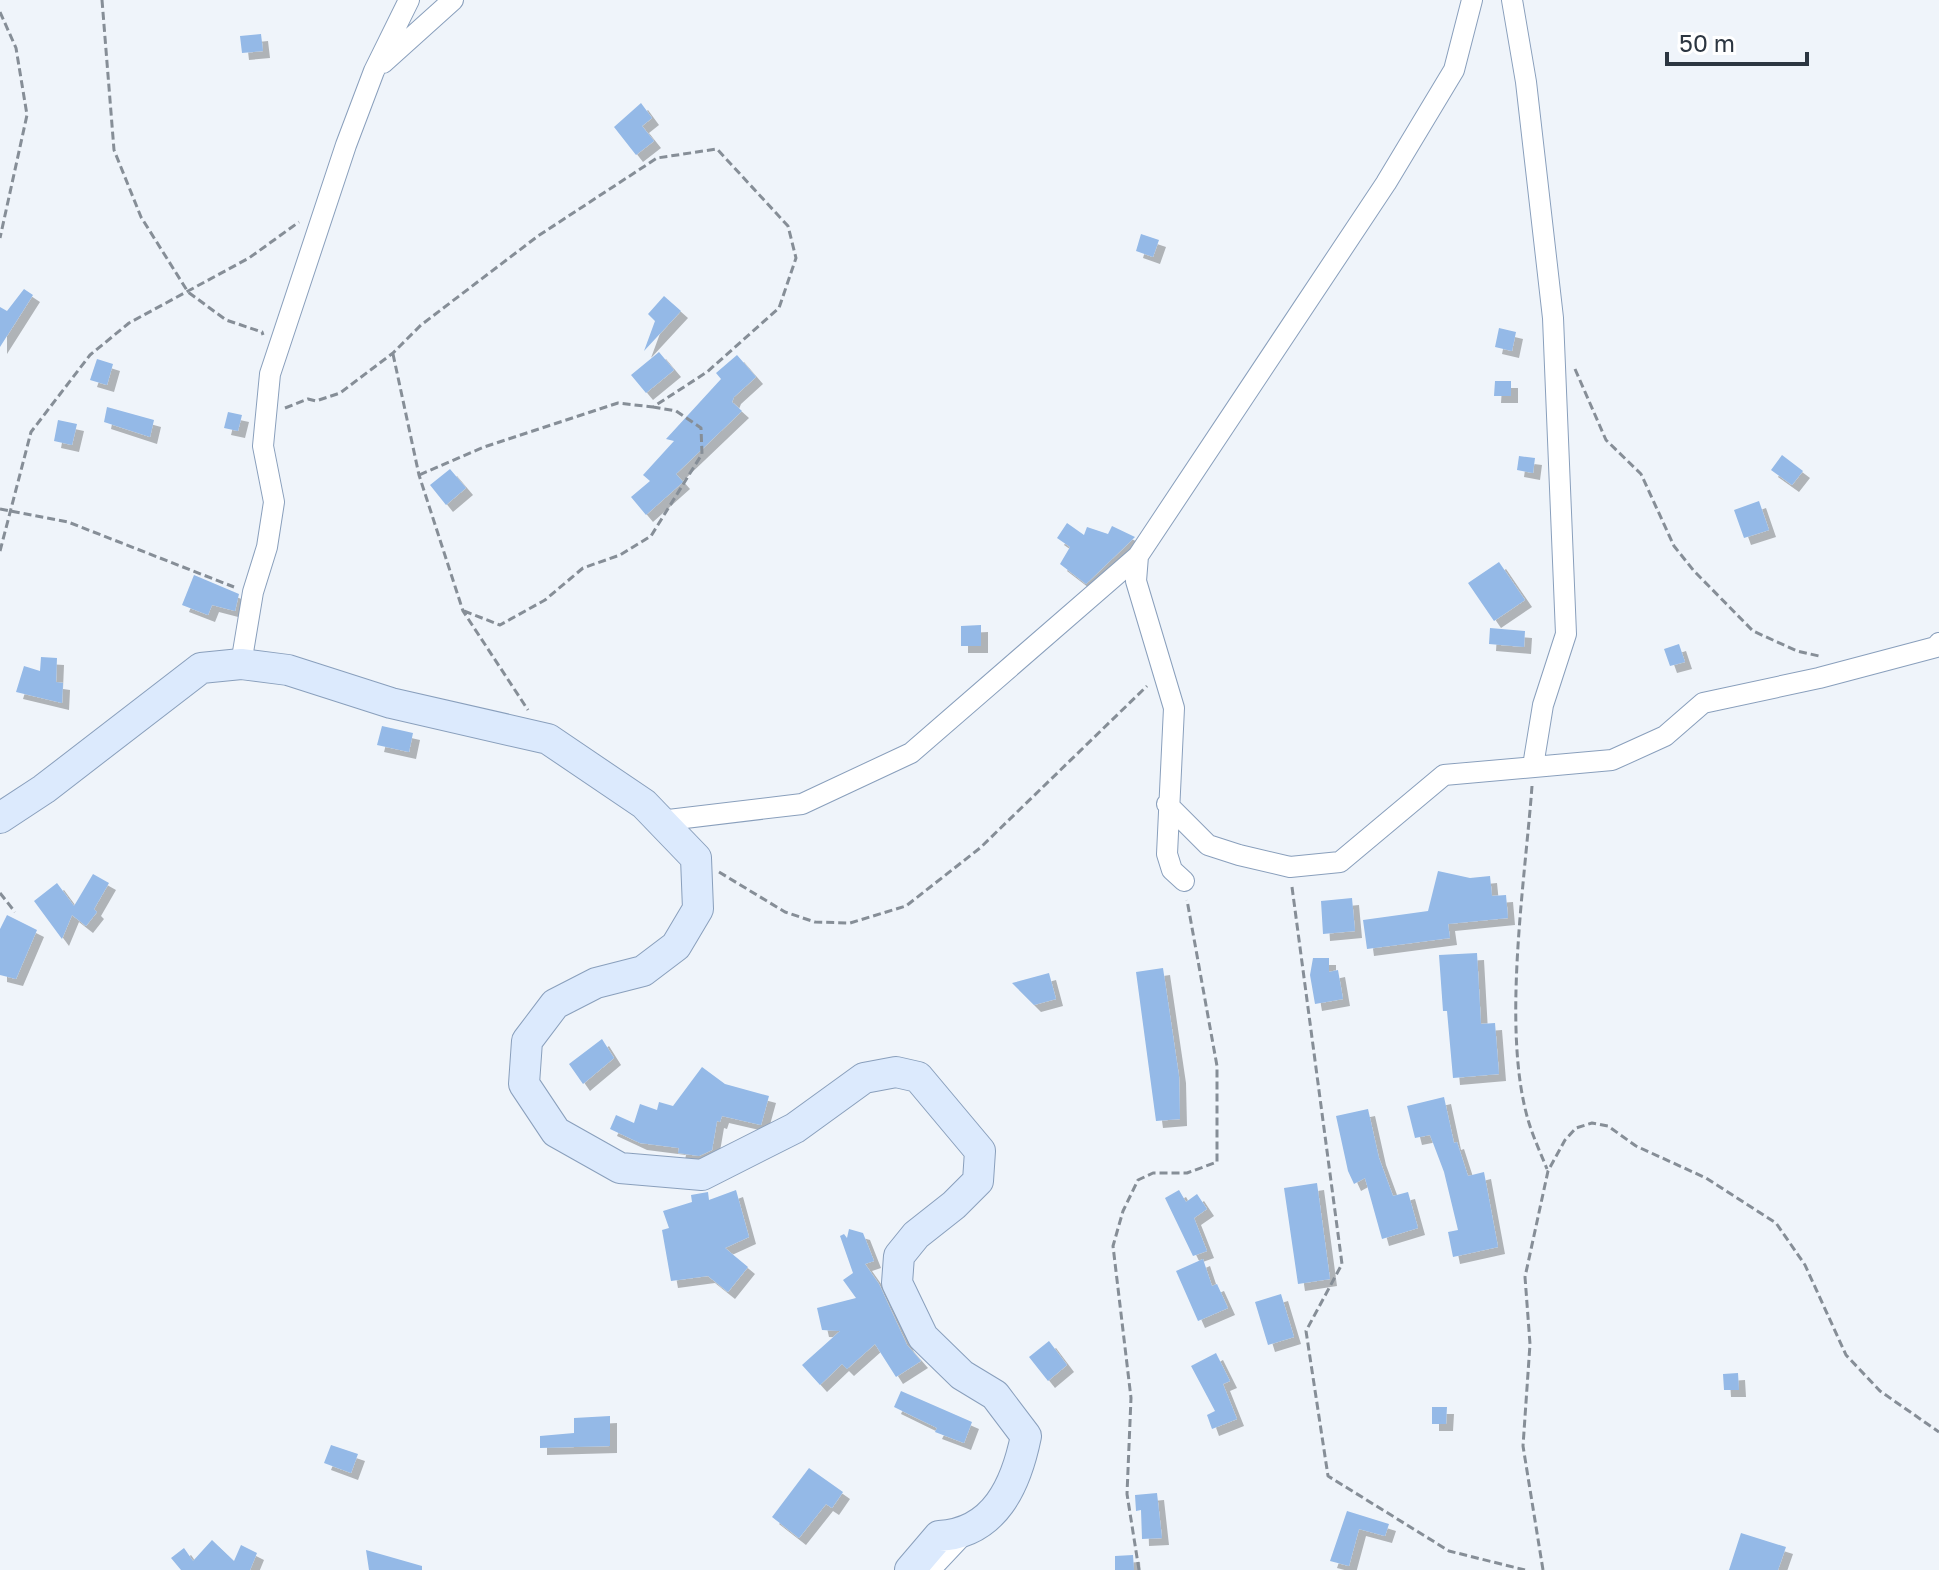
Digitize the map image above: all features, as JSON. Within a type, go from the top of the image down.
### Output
[{"type":"street","points":[[241,664],[253,592],[267,547],[274,502],[263,446],[270,374],[374,71],[409,0]]},
{"type":"street","points":[[374,71],[453,0]]},
{"type":"street","points":[[660,821],[802,804],[911,753],[1138,556],[1409,146],[1454,70],[1472,0]]},
{"type":"street","points":[[1512,0],[1526,82],[1553,318],[1566,634],[1543,705],[1533,766]]},
{"type":"street","points":[[1138,556],[1136,581],[1174,708],[1167,854],[1172,870],[1184,881]]},
{"type":"street","points":[[1167,804],[1208,845],[1290,867],[1340,862],[1444,775],[1612,760],[1665,736],[1703,703],[1819,678],[1939,643]]},
{"type":"street","points":[[0,818],[44,789],[201,668],[241,664],[288,670],[391,703],[548,739],[644,804],[696,858],[698,909],[676,946],[643,971],[596,983],[555,1004],[527,1041],[524,1084],[556,1132],[620,1168],[702,1175],[795,1128],[864,1078],[896,1072],[918,1077],[980,1151],[978,1181],[899,1256],[897,1283],[923,1337],[962,1375],[995,1395],[1026,1436],[1019,1469],[996,1510],[963,1535],[930,1570]]},
{"type":"street","points":[[910,1570],[939,1536],[963,1535]]},
{"type":"path","points":[[102,0],[114,150],[141,217],[188,292],[226,320],[262,332],[270,374]]},
{"type":"path","points":[[0,12],[16,48],[27,115],[0,238]]},
{"type":"path","points":[[267,416],[308,399],[316,401],[340,393],[393,353],[421,325],[538,236],[657,158],[717,149],[788,226],[796,258],[779,308],[707,372],[653,407]]},
{"type":"path","points":[[0,551],[31,432],[90,355],[129,323],[249,258],[327,201]]},
{"type":"path","points":[[393,353],[419,475],[463,611],[548,739]]},
{"type":"path","points":[[1571,359],[1606,440],[1641,474],[1674,546],[1694,571],[1753,631],[1797,651],[1823,657]]},
{"type":"path","points":[[419,475],[484,447],[618,403],[676,411],[701,428],[704,441],[702,454],[651,536],[620,555],[583,568],[545,600],[500,625],[463,611]]},
{"type":"path","points":[[0,509],[68,522],[199,571],[210,580],[253,592]]},
{"type":"path","points":[[696,858],[785,912],[815,922],[850,923],[906,906],[980,848],[1164,670]]},
{"type":"path","points":[[1533,766],[1517,993],[1518,1054],[1529,1121],[1548,1171]]},
{"type":"path","points":[[1290,867],[1342,1264],[1306,1331],[1328,1476],[1449,1551],[1525,1570]]},
{"type":"path","points":[[1139,1570],[1127,1494],[1131,1398],[1113,1246],[1123,1211],[1138,1180],[1153,1173],[1187,1173],[1217,1162],[1217,1066],[1184,881]]},
{"type":"path","points":[[0,893],[15,912]]},
{"type":"path","points":[[1543,1570],[1523,1446],[1530,1344],[1525,1277],[1548,1171],[1576,1128],[1592,1123],[1608,1126],[1636,1146],[1706,1178],[1776,1223],[1805,1265],[1846,1355],[1880,1391],[1939,1432]]},
{"type":"building","points":[[261,34],[263,51],[242,53],[240,36]]},
{"type":"building","points":[[641,103],[652,118],[642,126],[654,141],[636,155],[614,127]]},
{"type":"building","points":[[1141,234],[1159,240],[1153,257],[1136,251]]},
{"type":"building","points":[[24,289],[33,295],[0,347],[0,307],[7,311]]},
{"type":"building","points":[[664,296],[681,311],[644,351],[655,321],[648,314]]},
{"type":"building","points":[[1499,328],[1516,332],[1512,351],[1495,347]]},
{"type":"building","points":[[659,352],[674,370],[646,393],[631,375]]},
{"type":"building","points":[[737,355],[756,377],[734,397],[732,402],[742,411],[676,474],[683,482],[646,515],[631,497],[650,481],[643,475],[674,441],[666,439],[721,379],[716,373]]},
{"type":"building","points":[[97,359],[113,364],[107,385],[90,380]]},
{"type":"building","points":[[1495,381],[1511,381],[1511,396],[1494,396]]},
{"type":"building","points":[[107,407],[154,420],[150,437],[104,422]]},
{"type":"building","points":[[228,412],[242,415],[238,431],[224,428]]},
{"type":"building","points":[[58,420],[77,424],[72,445],[54,441]]},
{"type":"building","points":[[1782,455],[1803,471],[1792,485],[1771,470]]},
{"type":"building","points":[[1519,456],[1535,458],[1533,473],[1517,470]]},
{"type":"building","points":[[450,469],[466,488],[446,505],[430,485]]},
{"type":"building","points":[[1759,501],[1769,530],[1744,538],[1734,510]]},
{"type":"building","points":[[1067,523],[1084,535],[1087,527],[1108,534],[1112,526],[1135,537],[1086,584],[1060,564],[1070,547],[1057,538]]},
{"type":"building","points":[[1499,562],[1525,600],[1494,621],[1468,583]]},
{"type":"building","points":[[194,575],[239,594],[235,611],[212,605],[208,615],[182,605]]},
{"type":"building","points":[[981,625],[981,646],[961,646],[961,626]]},
{"type":"building","points":[[1490,628],[1525,631],[1524,647],[1489,644]]},
{"type":"building","points":[[1679,644],[1685,662],[1670,666],[1664,649]]},
{"type":"building","points":[[41,657],[57,658],[56,682],[63,683],[62,703],[16,692],[24,666],[40,671]]},
{"type":"building","points":[[382,726],[413,733],[409,752],[377,745]]},
{"type":"building","points":[[1438,871],[1470,878],[1490,876],[1492,896],[1506,895],[1508,918],[1448,924],[1450,938],[1367,949],[1363,920],[1428,911]]},
{"type":"building","points":[[93,874],[109,883],[94,909],[97,912],[86,926],[72,915],[62,939],[34,901],[57,883],[74,906]]},
{"type":"building","points":[[1352,898],[1355,931],[1323,934],[1321,901]]},
{"type":"building","points":[[7,915],[37,930],[16,979],[0,975],[0,929]]},
{"type":"building","points":[[1477,953],[1481,1024],[1495,1023],[1499,1074],[1453,1078],[1439,955]]},
{"type":"building","points":[[1313,958],[1329,958],[1329,972],[1338,970],[1343,999],[1315,1004],[1310,975]]},
{"type":"building","points":[[1163,968],[1179,1076],[1180,1119],[1156,1121],[1136,972]]},
{"type":"building","points":[[1049,973],[1056,999],[1034,1005],[1012,983]]},
{"type":"building","points":[[602,1039],[614,1058],[583,1084],[569,1064]]},
{"type":"building","points":[[702,1067],[725,1084],[769,1096],[761,1125],[722,1116],[720,1122],[717,1121],[712,1150],[699,1156],[678,1153],[679,1148],[640,1143],[610,1129],[616,1115],[634,1123],[640,1104],[657,1110],[659,1102],[673,1106]]},
{"type":"building","points":[[1444,1097],[1454,1143],[1457,1142],[1468,1176],[1484,1172],[1498,1247],[1453,1257],[1448,1232],[1458,1230],[1444,1172],[1430,1135],[1415,1138],[1407,1106]]},
{"type":"building","points":[[1368,1109],[1379,1158],[1393,1196],[1408,1192],[1418,1228],[1382,1239],[1365,1178],[1354,1184],[1348,1171],[1336,1116]]},
{"type":"building","points":[[1317,1183],[1330,1279],[1298,1284],[1284,1188]]},
{"type":"building","points":[[736,1190],[749,1237],[725,1248],[748,1267],[728,1292],[708,1276],[671,1281],[662,1230],[669,1228],[663,1211],[692,1202],[691,1195],[708,1192],[709,1200]]},
{"type":"building","points":[[1179,1190],[1186,1202],[1197,1194],[1207,1209],[1194,1218],[1207,1251],[1193,1256],[1165,1198]]},
{"type":"building","points":[[849,1229],[863,1233],[874,1261],[865,1264],[879,1284],[907,1345],[921,1361],[896,1377],[875,1344],[847,1369],[842,1364],[820,1385],[802,1365],[840,1331],[822,1330],[817,1308],[856,1298],[843,1280],[853,1273],[840,1236],[844,1234],[847,1238]]},
{"type":"building","points":[[1203,1259],[1212,1286],[1217,1284],[1228,1308],[1198,1321],[1176,1271]]},
{"type":"building","points":[[1281,1294],[1294,1337],[1268,1345],[1255,1302]]},
{"type":"building","points":[[1049,1341],[1067,1365],[1048,1381],[1029,1357]]},
{"type":"building","points":[[1216,1353],[1230,1381],[1223,1384],[1237,1419],[1212,1429],[1207,1415],[1215,1411],[1191,1366]]},
{"type":"building","points":[[1738,1373],[1739,1390],[1724,1390],[1723,1374]]},
{"type":"building","points":[[901,1391],[972,1422],[964,1443],[935,1432],[937,1428],[894,1407]]},
{"type":"building","points":[[1432,1407],[1447,1407],[1446,1424],[1432,1424]]},
{"type":"building","points":[[610,1416],[610,1446],[540,1448],[540,1436],[574,1433],[574,1418]]},
{"type":"building","points":[[331,1445],[358,1454],[351,1473],[324,1463]]},
{"type":"building","points":[[809,1468],[843,1492],[832,1508],[826,1504],[799,1538],[772,1517]]},
{"type":"building","points":[[1157,1493],[1162,1538],[1142,1539],[1141,1510],[1136,1511],[1135,1495]]},
{"type":"building","points":[[1347,1511],[1389,1524],[1385,1536],[1359,1529],[1349,1566],[1330,1561]]},
{"type":"building","points":[[1741,1533],[1786,1547],[1778,1570],[1729,1570]]},
{"type":"building","points":[[212,1540],[234,1561],[241,1545],[257,1553],[250,1570],[181,1570],[171,1558],[184,1548],[193,1561]]},
{"type":"building","points":[[366,1550],[422,1566],[422,1570],[369,1570]]},
{"type":"building","points":[[1133,1555],[1134,1570],[1115,1570],[1115,1556]]}]
